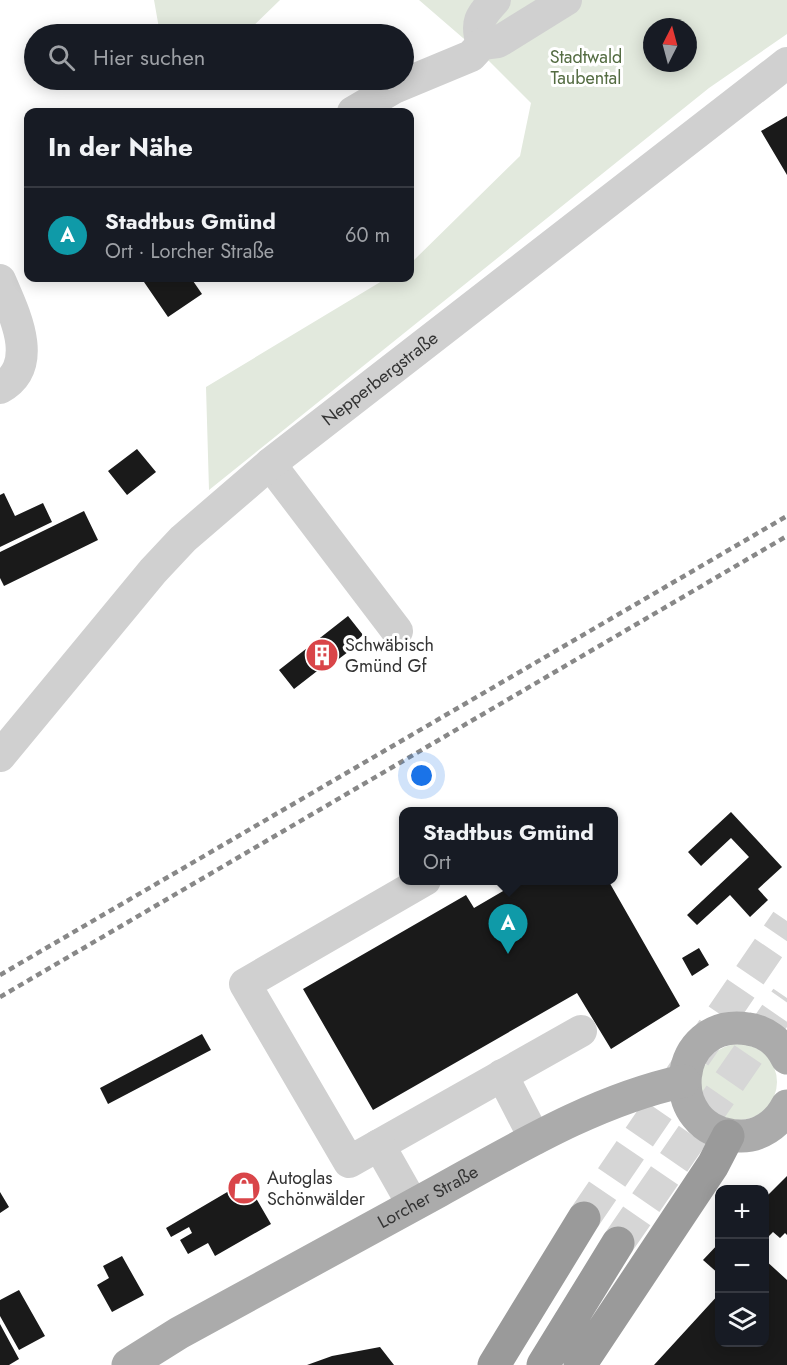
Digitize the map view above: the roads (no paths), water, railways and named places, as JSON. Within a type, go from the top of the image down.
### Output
[{"type":"highway","points":[[580,1365],[713,1165],[728,1136]]},
{"type":"highway","points":[[494,1365],[584,1218]]},
{"type":"highway","points":[[543,1365],[618,1243]]},
{"type":"main road","points":[[786,1052],[771,1038],[756,1030],[739,1028],[722,1030],[707,1037],[695,1049],[687,1064],[684,1081],[687,1100],[696,1116],[710,1129],[728,1136],[758,1133],[786,1113]]},
{"type":"main road","name":"Lorcher Straße","points":[[128,1365],[179,1333],[536,1139],[634,1093],[684,1081]]},
{"type":"main road","name":"Lorcher Straße","points":[[144,1365],[179,1333]]},
{"type":"street","points":[[482,44],[478,29],[482,13],[495,0]]},
{"type":"street","points":[[414,80],[471,56],[482,44],[498,42],[566,0]]},
{"type":"street","name":"Nepperbergstraße","points":[[5,740],[183,539],[270,464],[787,63]]},
{"type":"street","points":[[360,108],[391,90]]},
{"type":"street","points":[[0,280],[22,339],[22,363],[8,384],[0,388]]},
{"type":"street","points":[[270,464],[397,631]]},
{"type":"street","points":[[416,885],[245,984],[349,1162],[580,1031]]},
{"type":"street","points":[[502,1076],[536,1139]]},
{"type":"street","points":[[379,1145],[413,1205]]},
{"type":"tunnel","points":[[584,1218],[787,921]]},
{"type":"tunnel","points":[[618,1243],[787,998]]},
{"type":"railway","points":[[0,975],[787,516]]},
{"type":"railway","points":[[0,997],[787,536]]},
{"type":"place","name":"Schwäbisch Gmünd Gf","points":[[322,655]]},
{"type":"place","name":"Stadtbus Gmünd","points":[[508,954]]},
{"type":"place","name":"Autoglas Schönwälder","points":[[244,1188]]},
{"type":"park label","name":"Stadtwald Taubental","points":[[586,67]]}]
